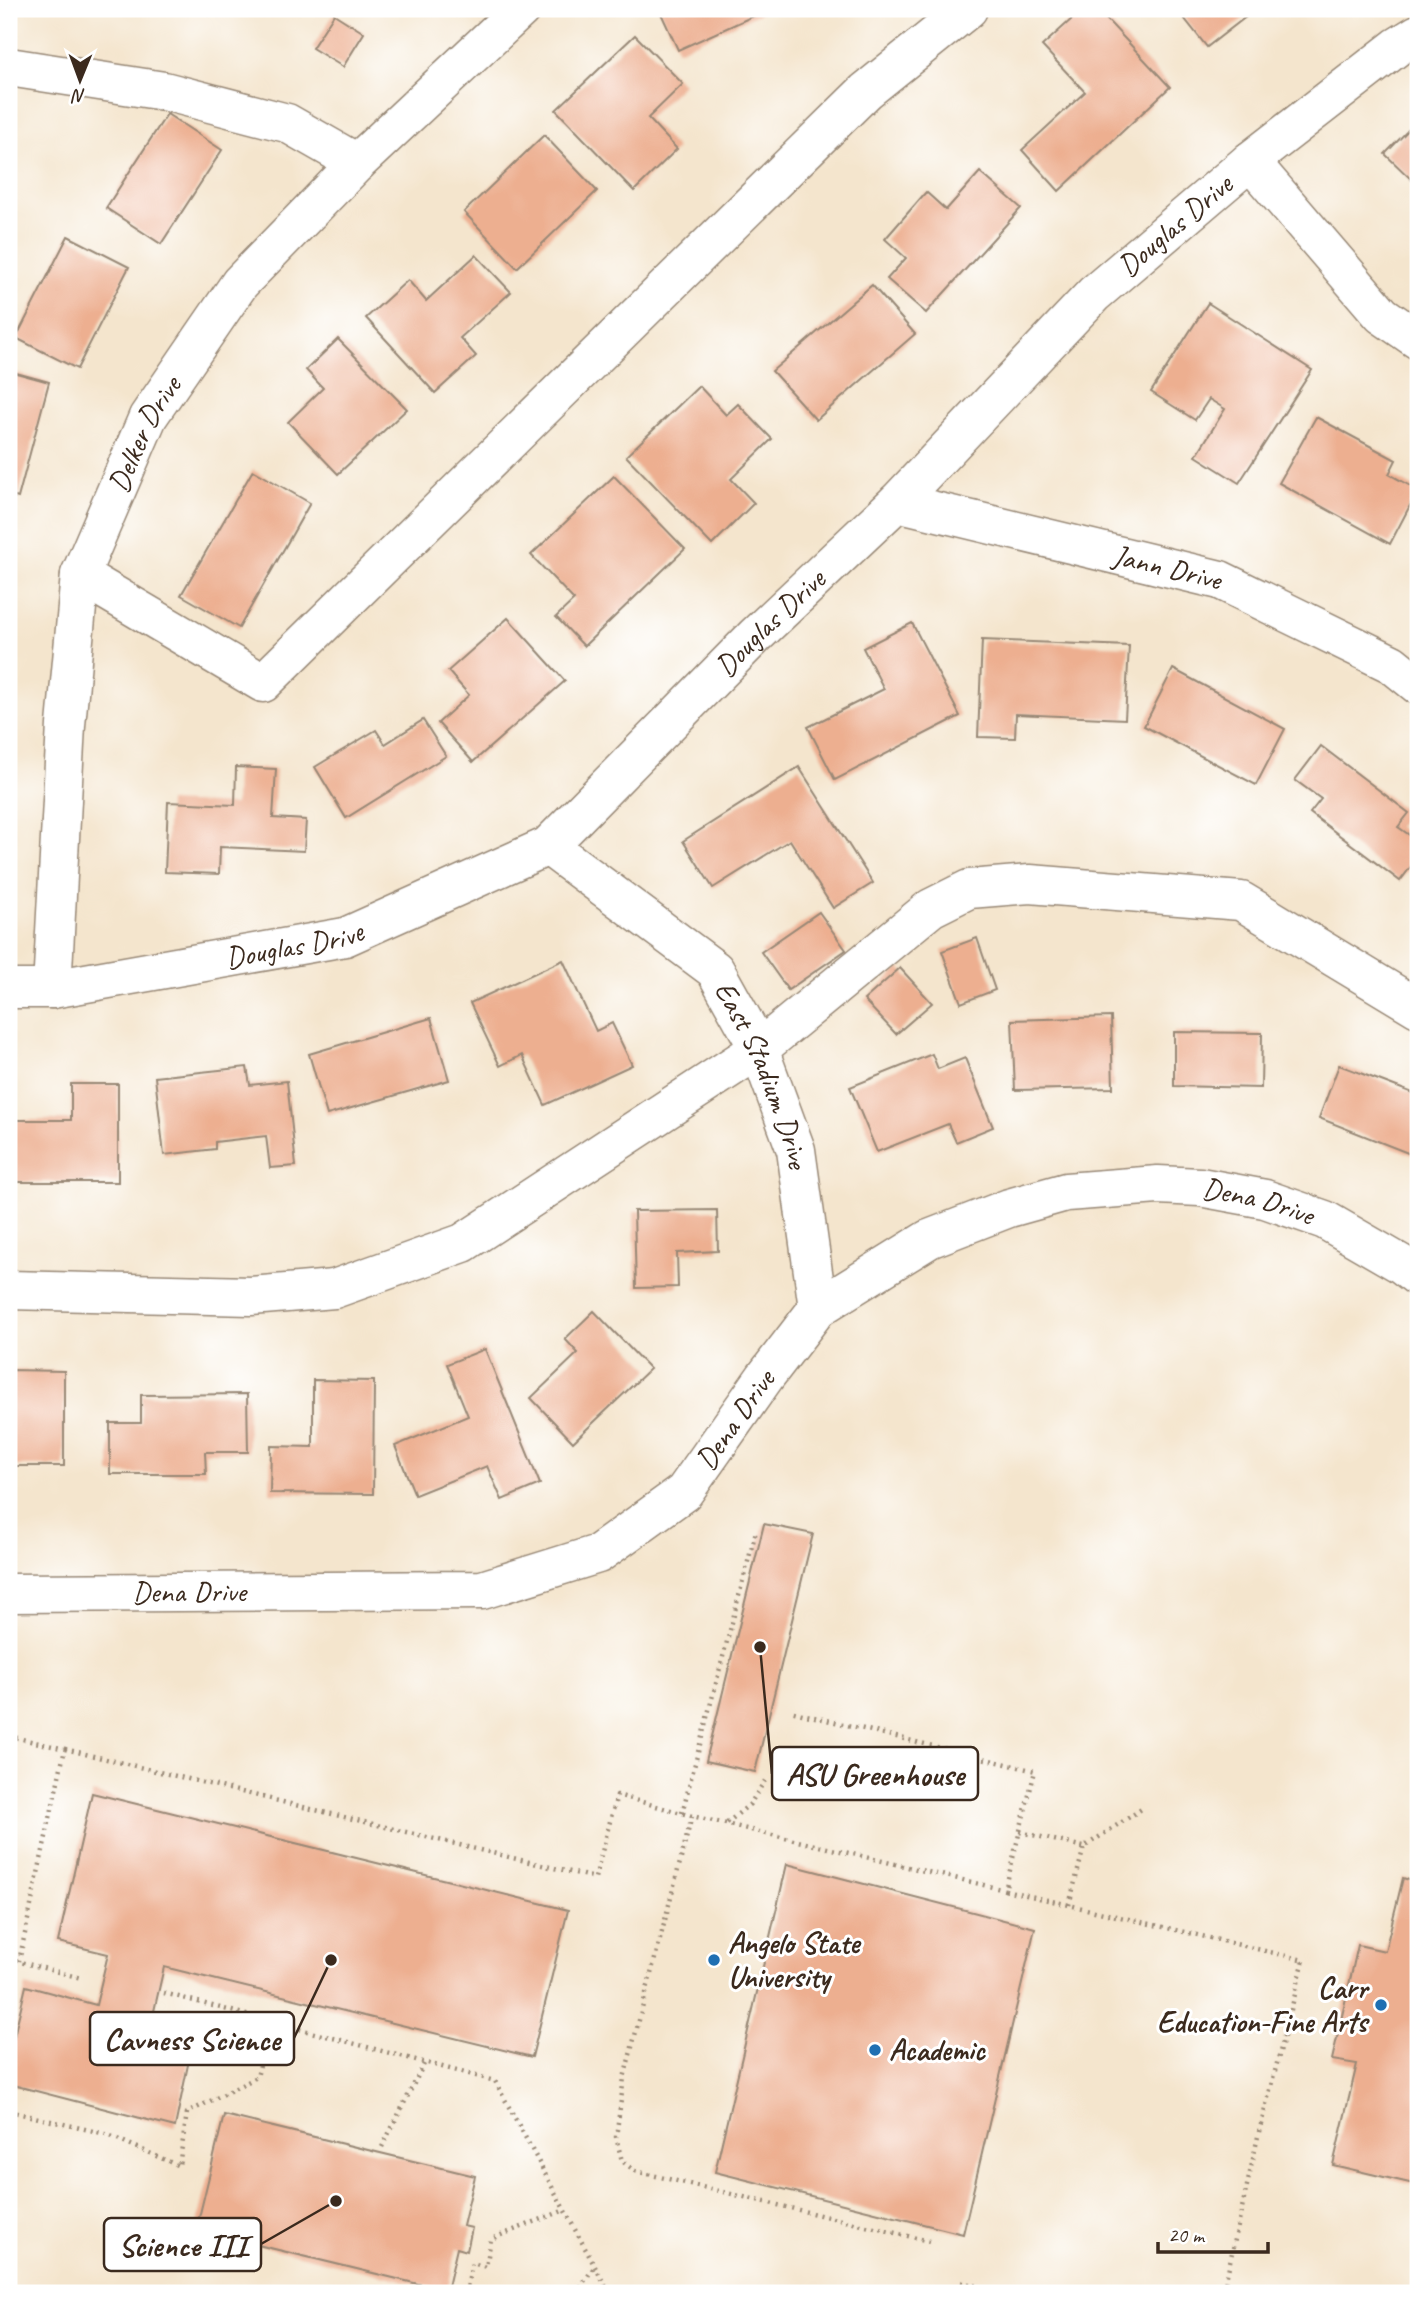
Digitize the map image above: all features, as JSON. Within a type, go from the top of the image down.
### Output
[{"type":"street","name":"Delker Drive","points":[[52,989],[66,725],[80,575],[148,417],[240,283],[357,163],[521,9]]},
{"type":"street","points":[[80,575],[263,683],[866,91],[968,9]]},
{"type":"street","name":"Douglas Drive","points":[[9,989],[52,989],[345,937],[548,846],[755,636],[897,502],[1094,294],[1250,161],[1397,47],[1418,34]]},
{"type":"street","points":[[9,67],[164,91],[288,123],[357,163]]},
{"type":"street","points":[[1250,161],[1382,315],[1418,340]]},
{"type":"street","name":"Jann Drive","points":[[897,502],[1220,580],[1392,664],[1418,685]]},
{"type":"street","name":"East Stadium Drive","points":[[548,846],[715,970],[759,1049],[796,1150],[818,1308]]},
{"type":"street","points":[[9,1290],[251,1296],[334,1289],[463,1243],[759,1049],[931,908],[969,889],[1030,884],[1241,901],[1418,1008]]},
{"type":"street","name":"Dena Drive","points":[[9,1593],[482,1590],[598,1554],[684,1492],[765,1377],[818,1308],[929,1238],[1009,1208],[1066,1192],[1158,1185],[1200,1188],[1265,1199],[1325,1220],[1401,1264],[1418,1277]]},
{"type":"path","points":[[682,1814],[756,1531]]},
{"type":"path","points":[[789,1710],[1035,1771],[1005,1890]]},
{"type":"path","points":[[9,1736],[595,1878],[617,1795],[682,1814],[1304,1960],[1259,2132],[1223,2293]]},
{"type":"path","points":[[19,1961],[65,1749]]},
{"type":"path","points":[[726,1824],[750,1804],[766,1779]]},
{"type":"path","points":[[1069,1905],[1084,1847],[1143,1808]]},
{"type":"path","points":[[692,1816],[624,2078],[616,2137],[622,2161],[635,2171],[929,2241]]},
{"type":"path","points":[[1020,1832],[1084,1847]]},
{"type":"path","points":[[9,1959],[81,1978]]},
{"type":"path","points":[[164,1993],[495,2081],[606,2287],[634,2293]]},
{"type":"path","points":[[9,2111],[106,2134],[179,2166],[187,2113],[257,2077],[271,2021]]},
{"type":"path","points":[[382,2147],[425,2062]]},
{"type":"path","points":[[466,2293],[472,2263],[486,2267],[491,2239],[565,2210]]},
{"type":"path","points":[[576,2293],[595,2266]]},
{"type":"path","points":[[961,2282],[1007,2293]]},
{"type":"path","points":[[969,2293],[971,2284]]},
{"type":"building","points":[[659,9],[769,9],[678,50]]},
{"type":"building","points":[[1083,9],[1097,9],[1170,87],[1059,191],[1022,150],[1085,92],[1042,46]]},
{"type":"building","points":[[1177,9],[1256,9],[1207,47]]},
{"type":"building","points":[[334,14],[364,33],[343,67],[312,48]]},
{"type":"building","points":[[635,35],[683,84],[648,118],[677,149],[634,191],[556,110]]},
{"type":"building","points":[[167,114],[222,150],[161,244],[106,208]]},
{"type":"building","points":[[1418,120],[1418,186],[1385,154]]},
{"type":"building","points":[[544,135],[597,191],[517,268],[464,212]]},
{"type":"building","points":[[980,172],[1021,208],[926,313],[887,279],[906,258],[885,239],[926,192],[946,210]]},
{"type":"building","points":[[68,236],[129,267],[77,369],[16,338]]},
{"type":"building","points":[[476,255],[511,292],[460,338],[476,356],[435,393],[366,318],[408,280],[426,301]]},
{"type":"building","points":[[872,285],[915,334],[816,420],[772,371]]},
{"type":"building","points":[[1208,303],[1312,370],[1239,483],[1196,456],[1225,409],[1209,399],[1195,420],[1151,392]]},
{"type":"building","points":[[338,339],[407,409],[338,474],[288,422],[323,388],[306,370]]},
{"type":"building","points":[[9,371],[49,382],[18,498],[9,495]]},
{"type":"building","points":[[699,386],[726,415],[738,404],[772,439],[731,479],[754,503],[712,545],[626,456]]},
{"type":"building","points":[[1316,417],[1396,460],[1389,474],[1418,490],[1390,544],[1279,483]]},
{"type":"building","points":[[253,470],[310,503],[239,628],[181,595]]},
{"type":"building","points":[[614,476],[685,549],[584,646],[556,617],[574,600],[531,555]]},
{"type":"building","points":[[508,618],[565,681],[473,762],[438,723],[469,695],[448,671]]},
{"type":"building","points":[[912,623],[960,716],[835,780],[808,727],[884,689],[863,648]]},
{"type":"building","points":[[982,640],[1129,646],[1125,719],[1016,714],[1015,738],[978,737]]},
{"type":"building","points":[[1173,669],[1285,729],[1256,785],[1144,726]]},
{"type":"building","points":[[423,720],[446,756],[346,818],[315,767],[376,730],[385,744]]},
{"type":"building","points":[[1321,746],[1409,813],[1398,827],[1418,841],[1418,857],[1400,881],[1310,813],[1321,799],[1295,780]]},
{"type":"building","points":[[236,767],[276,769],[273,818],[306,820],[304,851],[220,847],[219,874],[165,872],[168,802],[235,805]]},
{"type":"building","points":[[799,767],[873,883],[833,908],[790,840],[713,888],[683,841]]},
{"type":"building","points":[[819,912],[846,950],[788,990],[761,952]]},
{"type":"building","points":[[977,938],[995,990],[961,1003],[942,951]]},
{"type":"building","points":[[563,960],[596,1031],[612,1023],[632,1065],[545,1105],[522,1055],[500,1066],[470,1003]]},
{"type":"building","points":[[900,968],[932,1003],[896,1034],[864,1000]]},
{"type":"building","points":[[1111,1017],[1113,1088],[1015,1090],[1012,1020]]},
{"type":"building","points":[[431,1018],[449,1080],[327,1115],[309,1054]]},
{"type":"building","points":[[1174,1032],[1262,1033],[1261,1088],[1174,1086]]},
{"type":"building","points":[[932,1054],[938,1069],[965,1058],[993,1127],[956,1142],[948,1124],[877,1152],[850,1087]]},
{"type":"building","points":[[1339,1065],[1418,1095],[1418,1157],[1319,1118]]},
{"type":"building","points":[[247,1067],[250,1085],[287,1081],[296,1166],[270,1168],[266,1136],[215,1142],[215,1149],[164,1155],[155,1077]]},
{"type":"building","points":[[71,1084],[118,1084],[118,1182],[9,1182],[9,1120],[71,1120]]},
{"type":"building","points":[[717,1210],[718,1251],[677,1253],[678,1287],[636,1288],[634,1211]]},
{"type":"building","points":[[594,1311],[650,1369],[573,1442],[531,1398],[578,1353],[565,1339]]},
{"type":"building","points":[[485,1349],[540,1484],[502,1500],[487,1466],[415,1495],[395,1446],[468,1416],[447,1364]]},
{"type":"building","points":[[9,1370],[64,1371],[64,1466],[9,1466]]},
{"type":"building","points":[[313,1380],[374,1381],[373,1494],[270,1493],[271,1446],[313,1447]]},
{"type":"building","points":[[247,1394],[248,1452],[205,1452],[206,1474],[110,1474],[110,1423],[141,1423],[141,1395]]},
{"type":"building","points":[[764,1524],[813,1534],[755,1772],[706,1761]]},
{"type":"building","points":[[92,1793],[568,1910],[532,2057],[164,1967],[152,2020],[195,2031],[175,2127],[9,2084],[9,2057],[26,1986],[96,2005],[108,1954],[58,1942]]},
{"type":"building","name":"Academic","points":[[787,1864],[1035,1928],[963,2234],[715,2172]]},
{"type":"building","name":"Carr Education-Fine Arts","points":[[1403,1878],[1418,1883],[1418,2185],[1333,2165],[1357,2064],[1332,2060],[1358,1945],[1385,1951]]},
{"type":"building","points":[[224,2115],[475,2176],[463,2226],[472,2228],[467,2251],[457,2248],[447,2291],[196,2230]]},
{"type":"place","name":"ASU Greenhouse","points":[[760,1647]]},
{"type":"place","name":"Cavness Science","points":[[331,1960]]},
{"type":"place","name":"Angelo State University","points":[[714,1960]]},
{"type":"place","name":"Carr Education-Fine Arts","points":[[1381,2005]]},
{"type":"place","name":"Academic","points":[[875,2050]]},
{"type":"place","name":"Science III","points":[[336,2201]]}]
